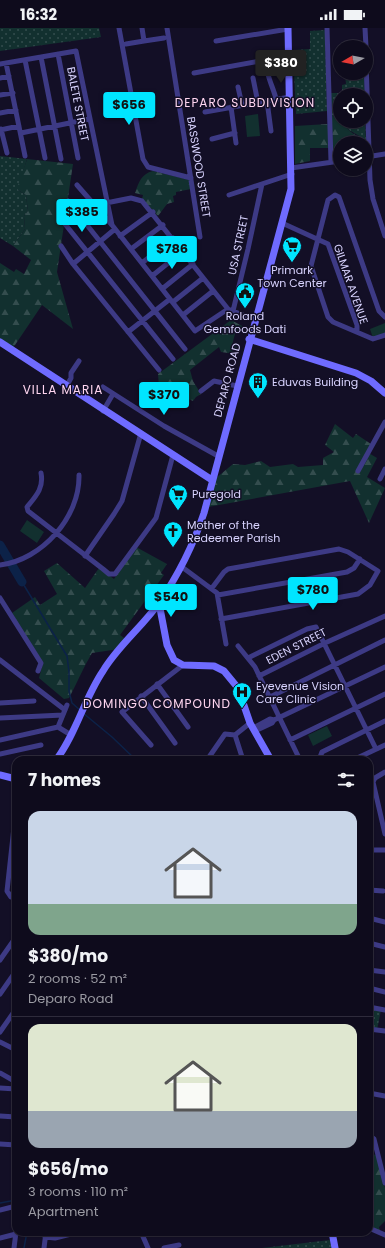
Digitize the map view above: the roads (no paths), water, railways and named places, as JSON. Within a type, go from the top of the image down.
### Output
[{"type":"main road","name":"DEPARO ROAD","points":[[59,756],[71,735],[84,705],[104,669],[159,603],[182,567],[196,536],[291,190],[292,171],[288,29]]},
{"type":"main road","points":[[249,339],[356,373],[371,381],[385,393]]},
{"type":"main road","points":[[0,342],[103,411],[140,433],[212,480]]},
{"type":"main road","points":[[159,603],[169,651],[174,660],[182,665],[219,667],[238,688],[253,727],[269,756]]},
{"type":"main road","points":[[0,775],[12,777]]},
{"type":"main road","points":[[332,1236],[334,1248]]},
{"type":"street","points":[[119,28],[143,159],[148,167],[192,178]]},
{"type":"street","points":[[142,28],[144,41]]},
{"type":"street","name":"BASSWOOD STREET","points":[[167,28],[192,178],[200,237]]},
{"type":"street","points":[[231,195],[292,171],[331,162],[327,28]]},
{"type":"street","points":[[365,28],[366,40]]},
{"type":"street","points":[[216,41],[288,29]]},
{"type":"street","points":[[126,44],[164,38]]},
{"type":"street","points":[[0,64],[76,51],[106,203],[114,227]]},
{"type":"street","name":"BALETE STREET","points":[[58,54],[78,158]]},
{"type":"street","points":[[41,57],[61,159]]},
{"type":"street","points":[[25,60],[45,158]]},
{"type":"street","points":[[194,73],[260,61],[270,64],[289,61]]},
{"type":"street","points":[[6,64],[25,156]]},
{"type":"street","points":[[268,74],[270,86],[274,90],[276,99]]},
{"type":"street","points":[[0,78],[9,76]]},
{"type":"street","points":[[253,78],[258,102]]},
{"type":"street","points":[[366,80],[367,136]]},
{"type":"street","points":[[238,87],[242,105]]},
{"type":"street","points":[[0,95],[13,93]]},
{"type":"street","points":[[206,112],[290,97]]},
{"type":"street","points":[[267,101],[271,130]]},
{"type":"street","points":[[230,108],[236,143]]},
{"type":"street","points":[[0,113],[16,110]]},
{"type":"street","points":[[21,133],[89,120]]},
{"type":"street","points":[[7,153],[1,130],[20,126]]},
{"type":"street","points":[[212,139],[235,133]]},
{"type":"street","points":[[373,156],[385,154]]},
{"type":"street","points":[[370,176],[373,199],[385,236]]},
{"type":"street","name":"USA STREET","points":[[230,310],[248,250],[262,184]]},
{"type":"street","points":[[78,185],[114,227],[195,331],[198,331],[230,310]]},
{"type":"street","points":[[385,317],[379,311],[337,195],[331,197],[328,200],[312,271],[328,317],[333,322],[375,340],[385,335]]},
{"type":"street","points":[[106,203],[126,199],[137,199],[142,201],[163,224],[213,291],[230,310],[255,320]]},
{"type":"street","points":[[68,201],[186,349]]},
{"type":"street","points":[[120,236],[153,212]]},
{"type":"street","name":"GILMAR AVENUE","points":[[282,223],[319,238],[331,248],[357,325],[357,332]]},
{"type":"street","points":[[64,224],[174,359]]},
{"type":"street","points":[[131,249],[163,224]]},
{"type":"street","points":[[73,264],[114,227]]},
{"type":"street","points":[[142,263],[173,238]]},
{"type":"street","points":[[61,246],[73,264],[159,370]]},
{"type":"street","points":[[152,276],[183,252]]},
{"type":"street","points":[[162,289],[193,264]]},
{"type":"street","points":[[128,332],[155,310],[171,301],[203,278]]},
{"type":"street","points":[[183,315],[213,291]]},
{"type":"street","points":[[66,386],[71,378],[71,373],[79,361]]},
{"type":"street","points":[[202,390],[214,380],[237,386]]},
{"type":"street","points":[[103,387],[164,426],[218,456]]},
{"type":"street","points":[[103,411],[113,394]]},
{"type":"street","points":[[358,471],[385,422]]},
{"type":"street","points":[[85,556],[122,501],[140,433]]},
{"type":"street","points":[[41,473],[41,489],[27,507],[28,511],[55,534],[109,574],[115,574],[156,518],[173,455]]},
{"type":"street","points":[[380,479],[385,469]]},
{"type":"street","points":[[0,565],[10,563],[36,552],[55,534],[73,509],[77,498],[79,475]]},
{"type":"street","points":[[212,588],[224,572],[230,569],[339,549],[345,550],[376,568],[378,573],[370,585],[358,594],[221,619]]},
{"type":"street","points":[[218,595],[347,572],[354,568],[360,559]]},
{"type":"street","points":[[182,567],[212,588],[218,595],[226,644]]},
{"type":"street","points":[[0,598],[41,663],[38,671]]},
{"type":"street","name":"EDEN STREET","points":[[259,676],[325,643],[385,616]]},
{"type":"street","points":[[248,658],[311,627],[316,627],[376,749]]},
{"type":"street","points":[[270,697],[385,640]]},
{"type":"street","points":[[238,646],[248,658],[259,676],[298,756]]},
{"type":"street","points":[[0,660],[65,710]]},
{"type":"street","points":[[151,745],[122,712],[182,665]]},
{"type":"street","points":[[210,756],[225,734],[234,736],[270,719],[274,720],[279,718],[385,667]]},
{"type":"street","points":[[157,684],[188,727]]},
{"type":"street","points":[[290,740],[385,694]]},
{"type":"street","points":[[142,696],[175,743]]},
{"type":"street","points":[[0,704],[34,701]]},
{"type":"street","points":[[0,718],[65,710]]},
{"type":"street","points":[[58,727],[65,710]]},
{"type":"street","points":[[320,756],[322,752],[385,721]]},
{"type":"street","points":[[0,740],[58,727],[71,735]]},
{"type":"street","points":[[234,736],[242,756]]},
{"type":"street","points":[[0,754],[41,745]]},
{"type":"street","points":[[361,756],[385,745]]},
{"type":"street","points":[[385,772],[375,778],[373,782],[385,834]]},
{"type":"street","points":[[12,845],[7,891],[12,895]]},
{"type":"street","points":[[373,850],[385,850]]},
{"type":"street","points":[[373,890],[383,891]]},
{"type":"street","points":[[373,919],[385,922]]},
{"type":"street","points":[[0,960],[12,943]]},
{"type":"street","points":[[373,945],[385,947]]},
{"type":"street","points":[[373,970],[385,972]]},
{"type":"street","points":[[0,994],[12,977]]},
{"type":"street","points":[[373,989],[385,992]]},
{"type":"street","points":[[373,1008],[385,1010]]},
{"type":"street","points":[[0,1032],[12,1015]]},
{"type":"street","points":[[373,1029],[385,1031]]},
{"type":"street","points":[[0,1042],[12,1047]]},
{"type":"street","points":[[0,1073],[12,1080]]},
{"type":"street","points":[[0,1088],[12,1089]]},
{"type":"street","points":[[373,1094],[385,1096]]},
{"type":"street","points":[[0,1116],[12,1117]]},
{"type":"street","points":[[373,1138],[385,1183]]},
{"type":"street","points":[[0,1144],[12,1145]]},
{"type":"street","points":[[0,1210],[12,1207]]},
{"type":"street","points":[[373,1230],[385,1235]]},
{"type":"street","points":[[0,1238],[12,1234]]},
{"type":"street","points":[[14,1248],[16,1236]]},
{"type":"street","points":[[44,1248],[45,1236]]},
{"type":"street","points":[[48,1236],[55,1238],[63,1236]]},
{"type":"street","points":[[143,1236],[148,1248]]},
{"type":"street","points":[[164,1248],[179,1245]]},
{"type":"waterway","points":[[0,545],[22,582]]},
{"type":"waterway","points":[[22,582],[67,656],[69,691],[72,703],[81,711]]},
{"type":"waterway","points":[[83,713],[132,756]]},
{"type":"waterway","points":[[0,1203],[12,1201]]},
{"type":"waterway","points":[[24,1248],[26,1236]]},
{"type":"place","name":"Primark Town Center","points":[[292,263]]},
{"type":"place","name":"Roland Gemfoods Dati","points":[[245,309]]},
{"type":"place","name":"Eduvas Building","points":[[258,399]]},
{"type":"place","name":"Puregold","points":[[178,511]]},
{"type":"place","name":"Mother of the Redeemer Parish","points":[[173,548]]},
{"type":"place","name":"Eyevenue Vision Care Clinic","points":[[242,709]]},
{"type":"district","name":"DEPARO SUBDIVISION","points":[[245,102]]},
{"type":"district","name":"VILLA MARIA","points":[[63,389]]},
{"type":"district","name":"DOMINGO COMPOUND","points":[[157,703]]}]
